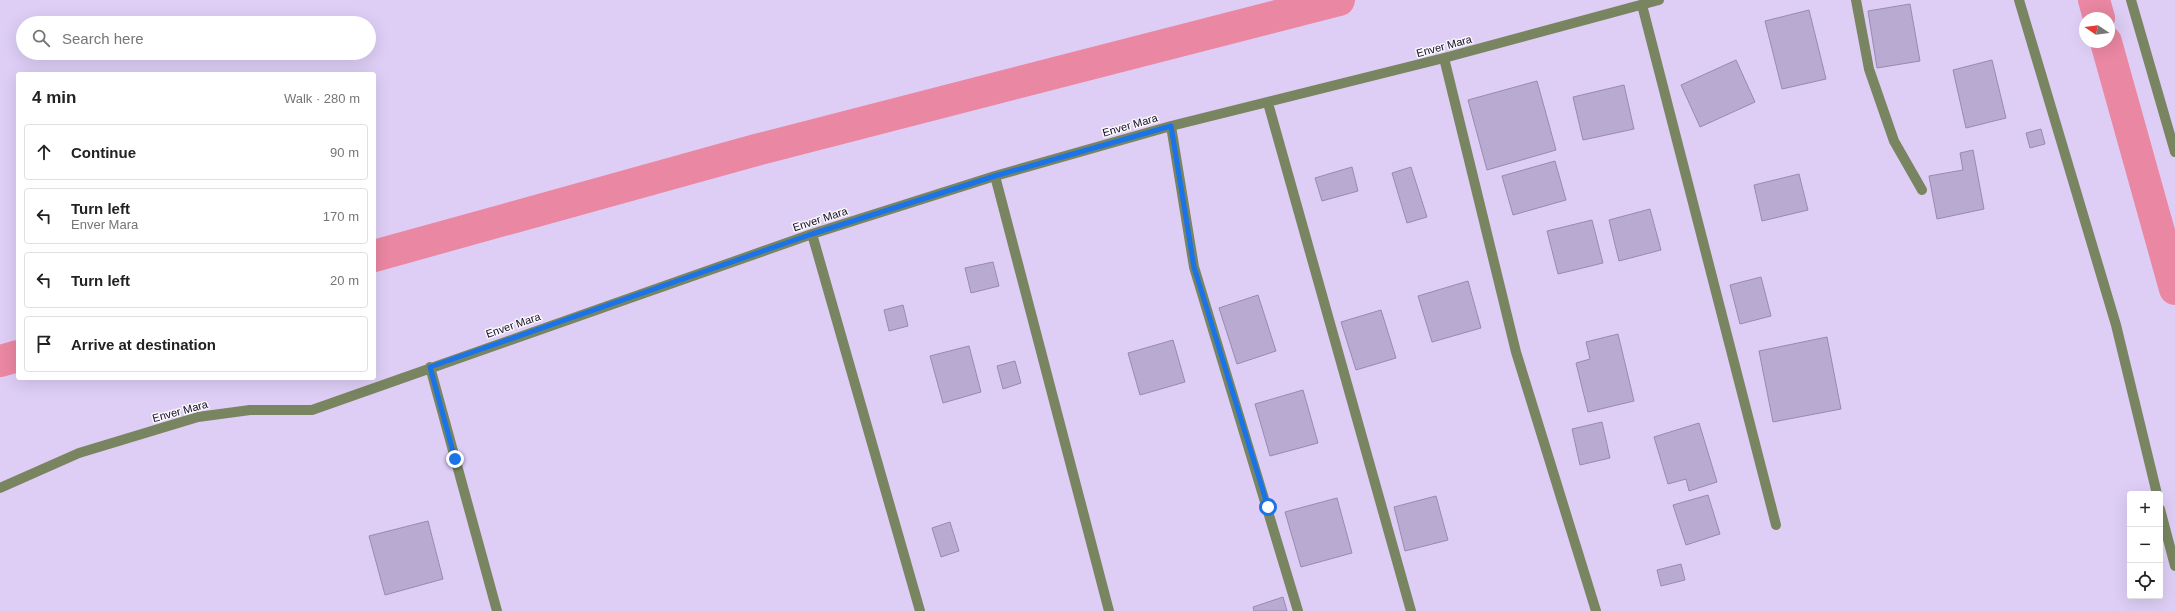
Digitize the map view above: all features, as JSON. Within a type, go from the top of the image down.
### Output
[{"type":"street","name":"Enver Mara","points":[[0,488],[79,454],[198,417],[250,410],[312,410],[430,367],[812,234],[995,176],[1171,126],[1444,58],[1642,6],[1659,0]]},
{"type":"street","points":[[1856,0],[1869,68],[1894,141],[1922,190]]},
{"type":"street","points":[[2019,0],[2116,325],[2156,491]]},
{"type":"street","points":[[2131,0],[2175,152]]},
{"type":"street","points":[[1642,6],[1776,525]]},
{"type":"street","points":[[1444,58],[1516,352],[1596,611]]},
{"type":"street","points":[[1268,103],[1411,611]]},
{"type":"street","points":[[1171,126],[1194,267],[1298,611]]},
{"type":"street","points":[[995,176],[1109,611]]},
{"type":"street","points":[[812,234],[920,611]]},
{"type":"street","points":[[430,367],[497,611]]},
{"type":"street","points":[[2163,520],[2175,566]]},
{"type":"building","points":[[1910,4],[1920,61],[1877,68],[1868,11]]},
{"type":"building","points":[[1809,10],[1826,79],[1782,89],[1765,21]]},
{"type":"building","points":[[1736,60],[1755,102],[1700,127],[1681,85]]},
{"type":"building","points":[[1992,60],[2006,118],[1966,128],[1953,70]]},
{"type":"building","points":[[1537,81],[1556,150],[1487,170],[1468,100]]},
{"type":"building","points":[[1624,85],[1634,129],[1583,140],[1573,97]]},
{"type":"building","points":[[2041,129],[2045,144],[2030,148],[2026,133]]},
{"type":"building","points":[[1973,150],[1984,209],[1937,219],[1929,176],[1963,170],[1960,153]]},
{"type":"building","points":[[1555,161],[1566,200],[1513,215],[1502,176]]},
{"type":"building","points":[[1352,167],[1358,191],[1322,201],[1315,178]]},
{"type":"building","points":[[1411,167],[1427,217],[1407,223],[1392,173]]},
{"type":"building","points":[[1799,174],[1808,210],[1762,221],[1754,185]]},
{"type":"building","points":[[1650,209],[1661,250],[1619,261],[1609,220]]},
{"type":"building","points":[[1592,220],[1603,263],[1558,274],[1547,231]]},
{"type":"building","points":[[993,262],[999,286],[971,293],[965,268]]},
{"type":"building","points":[[1761,277],[1771,316],[1740,324],[1730,285]]},
{"type":"building","points":[[1468,281],[1481,328],[1432,342],[1418,296]]},
{"type":"building","points":[[1258,295],[1276,351],[1237,364],[1219,308]]},
{"type":"building","points":[[903,305],[908,326],[889,331],[884,310]]},
{"type":"building","points":[[1381,310],[1396,358],[1356,370],[1341,322]]},
{"type":"building","points":[[1618,334],[1634,401],[1588,412],[1576,363],[1590,359],[1586,342]]},
{"type":"building","points":[[1827,337],[1841,409],[1773,422],[1759,351]]},
{"type":"building","points":[[1173,340],[1185,382],[1140,395],[1128,353]]},
{"type":"building","points":[[969,346],[981,392],[943,403],[930,356]]},
{"type":"building","points":[[1015,361],[1021,383],[1003,389],[997,366]]},
{"type":"building","points":[[1303,390],[1318,443],[1270,456],[1255,404]]},
{"type":"building","points":[[1602,422],[1610,458],[1580,465],[1572,429]]},
{"type":"building","points":[[1699,423],[1717,482],[1689,491],[1686,479],[1668,484],[1654,437]]},
{"type":"building","points":[[1708,495],[1720,534],[1686,545],[1673,505]]},
{"type":"building","points":[[1436,496],[1448,540],[1405,551],[1394,507]]},
{"type":"building","points":[[1337,498],[1352,553],[1301,567],[1285,512]]},
{"type":"building","points":[[428,521],[443,579],[385,595],[369,536]]},
{"type":"building","points":[[950,522],[959,551],[941,557],[932,528]]},
{"type":"building","points":[[1681,564],[1685,580],[1661,586],[1657,570]]},
{"type":"building","points":[[1283,597],[1287,611],[1254,611],[1253,607]]},
{"type":"waterway","points":[[376,255],[756,150],[1339,0]]},
{"type":"waterway","points":[[2094,0],[2097,12]]},
{"type":"waterway","points":[[2108,48],[2175,289]]},
{"type":"waterway","points":[[0,361],[16,357]]},
{"type":"route","points":[[455,459],[430,367],[812,234],[995,176],[1171,126],[1194,267],[1268,507]]}]
